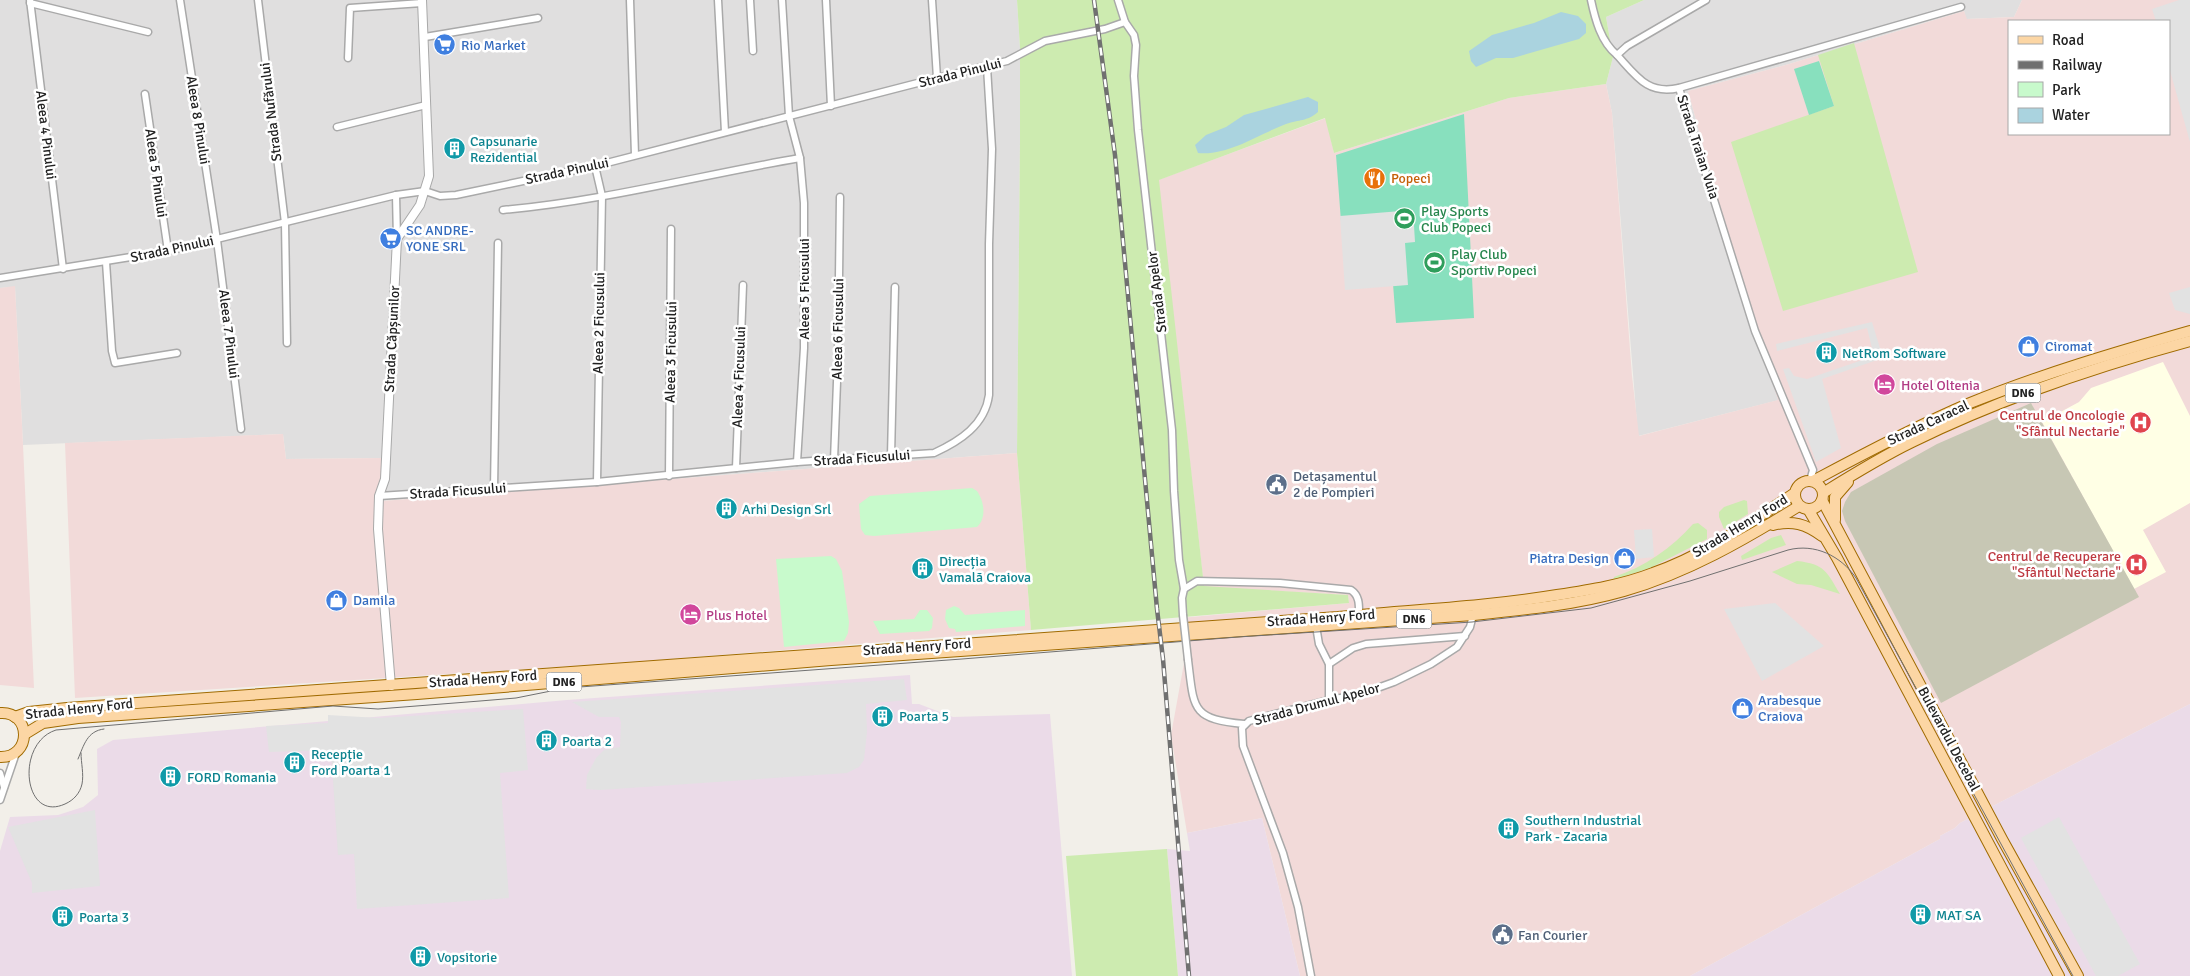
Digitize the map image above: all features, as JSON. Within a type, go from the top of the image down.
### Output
[{"type":"main road","name":"Strada Caracal","points":[[1812,481],[1915,428],[1969,404],[2059,370],[2190,331]]},
{"type":"main road","name":"Strada Caracal","points":[[1823,497],[1866,468],[1911,442],[2008,398],[2085,371],[2190,341]]},
{"type":"main road","points":[[1835,523],[1835,497],[1842,487],[1866,468]]},
{"type":"main road","name":"DN6","points":[[1795,493],[1801,483],[1812,481]]},
{"type":"main road","points":[[1812,481],[1818,484],[1823,497]]},
{"type":"main road","points":[[1795,493],[1795,498],[1804,508]]},
{"type":"main road","name":"Strada Henry Ford","points":[[0,713],[16,717],[29,712],[67,708],[391,686],[1483,605],[1588,590],[1626,582],[1654,573],[1711,547],[1795,493]]},
{"type":"main road","name":"DN6","points":[[1804,508],[1817,507],[1823,497]]},
{"type":"main road","name":"Bulevardul Decebal","points":[[1823,497],[1893,636],[2078,976]]},
{"type":"main road","name":"Bulevardul Decebal","points":[[1804,508],[1827,540],[2059,976]]},
{"type":"main road","name":"Strada Henry Ford","points":[[25,734],[43,723],[78,718],[417,694],[831,660],[1473,615],[1570,603],[1630,589],[1662,578],[1703,560],[1804,508]]},
{"type":"main road","points":[[1762,528],[1793,522],[1808,526],[1827,540]]},
{"type":"main road","name":"Strada Henry Ford","points":[[16,717],[24,727],[25,734],[23,744],[16,753]]},
{"type":"main road","points":[[0,757],[16,753]]},
{"type":"street","name":"Aleea 8 Pinului","points":[[180,0],[217,240]]},
{"type":"street","name":"Strada Nufărului","points":[[258,0],[285,223],[287,343]]},
{"type":"street","points":[[630,0],[635,155]]},
{"type":"street","points":[[718,0],[726,132]]},
{"type":"street","points":[[750,0],[753,51]]},
{"type":"street","name":"Aleea 5 Ficusului","points":[[782,0],[789,116],[800,158],[804,202],[804,348],[797,462]]},
{"type":"street","points":[[826,0],[831,106]]},
{"type":"street","points":[[932,0],[937,78]]},
{"type":"street","name":"Strada Apelor","points":[[1118,0],[1125,22],[1134,35],[1136,45],[1134,76],[1138,139],[1169,397],[1179,560],[1184,589],[1182,598],[1183,615],[1192,695],[1199,711],[1212,719],[1244,724]]},
{"type":"street","points":[[1590,0],[1594,16],[1605,42],[1617,55],[1650,87],[1661,90],[1679,88]]},
{"type":"street","points":[[1617,55],[1648,33],[1706,0]]},
{"type":"street","points":[[30,2],[148,32]]},
{"type":"street","name":"Aleea 4 Pinului","points":[[30,2],[63,269]]},
{"type":"street","points":[[348,58],[350,8],[422,2],[425,37],[429,176],[420,205],[397,239]]},
{"type":"street","name":"Strada Traian Vuia","points":[[1812,481],[1813,470],[1755,331],[1679,88],[1961,7]]},
{"type":"street","points":[[425,37],[538,18]]},
{"type":"street","name":"Strada Pinului","points":[[0,278],[168,251],[396,195],[425,191],[440,196],[456,195],[596,166],[937,78],[987,67],[1007,61],[1045,41],[1104,29],[1125,22]]},
{"type":"street","name":"Strada Ficusului","points":[[379,496],[597,482],[797,462],[934,453],[952,445],[967,434],[987,408],[989,395],[989,244],[992,149],[987,67]]},
{"type":"street","name":"Aleea 5 Pinului","points":[[145,94],[168,251]]},
{"type":"street","points":[[337,127],[426,105]]},
{"type":"street","points":[[503,210],[538,207],[602,196],[800,158]]},
{"type":"street","name":"Aleea 2 Ficusului","points":[[596,166],[602,196],[597,482]]},
{"type":"street","points":[[396,195],[397,239]]},
{"type":"street","name":"Aleea 6 Ficusului","points":[[834,460],[838,356],[840,197]]},
{"type":"street","name":"Aleea 3 Ficusului","points":[[669,476],[671,229]]},
{"type":"street","name":"Strada Căpșunilor","points":[[391,686],[378,529],[379,496],[385,480],[397,239]]},
{"type":"street","name":"Aleea 7 Pinului","points":[[217,240],[241,429]]},
{"type":"street","points":[[494,489],[497,409],[498,243]]},
{"type":"street","points":[[106,262],[112,351],[115,363],[177,354]]},
{"type":"street","name":"Aleea 4 Ficusului","points":[[736,468],[743,285]]},
{"type":"street","points":[[891,456],[895,287]]},
{"type":"street","points":[[1184,589],[1197,581],[1280,583],[1351,590],[1356,593],[1360,615]]},
{"type":"street","name":"Strada Drumul Apelor","points":[[1311,976],[1298,907],[1283,853],[1243,746],[1242,728],[1244,724],[1329,700],[1358,694],[1394,682],[1445,656],[1457,647],[1466,636],[1473,615]]},
{"type":"street","points":[[1316,626],[1319,644],[1329,664],[1329,700]]},
{"type":"street","points":[[1329,664],[1353,648],[1366,644],[1466,636]]},
{"type":"street","points":[[0,800],[2,788],[16,753]]},
{"type":"street","points":[[0,773],[2,788]]},
{"type":"shaded area","points":[[0,0],[1017,0],[1020,48],[1020,142],[1017,453],[381,501],[381,458],[286,459],[283,434],[23,445],[15,287],[0,288]]},
{"type":"shaded area","points":[[1644,0],[2022,0],[2014,17],[1966,19],[1964,11],[1789,64],[1688,91],[1755,331],[1779,400],[1638,436],[1612,113],[1606,84],[1613,57],[1606,17]]},
{"type":"shaded area","points":[[2022,0],[2190,0],[2190,704],[1960,823],[1940,836],[1940,839],[1690,976],[1300,976],[1262,818],[1187,833],[1171,735],[1184,663],[1180,618],[1349,603],[1348,595],[1204,587],[1158,180],[1326,118],[1334,153],[1509,98],[1606,84],[1612,113],[1632,376],[1639,436],[1778,400],[1747,304],[1688,91],[1789,64],[1964,11],[1967,19],[2014,17]]},
{"type":"shaded area","points":[[2179,0],[2190,0],[2190,142],[2170,71],[2170,20],[2156,20],[2152,9]]},
{"type":"shaded area","points":[[1413,210],[1415,242],[1405,243],[1408,285],[1345,290],[1340,216]]},
{"type":"shaded area","points":[[15,286],[34,688],[0,685],[0,288]]},
{"type":"shaded area","points":[[2190,287],[2190,314],[2175,310],[2169,293]]},
{"type":"shaded area","points":[[1872,322],[1883,358],[1822,379],[1841,448],[1816,462],[1783,369],[1789,368],[1794,376],[1807,379],[1874,356],[1867,328],[1777,351],[1776,344]]},
{"type":"shaded area","points":[[2163,362],[2190,416],[2190,503],[2143,530],[2166,572],[2134,589],[2042,422],[2079,402],[2091,388]]},
{"type":"shaded area","points":[[2031,403],[2139,597],[1941,703],[1845,521],[1842,511],[1851,492],[1937,444]]},
{"type":"shaded area","points":[[283,434],[286,459],[382,458],[382,501],[1017,453],[1031,630],[621,663],[75,698],[65,443]]},
{"type":"shaded area","points":[[1652,529],[1654,557],[1636,559],[1634,530]]},
{"type":"shaded area","points":[[1775,603],[1824,646],[1762,681],[1724,609]]},
{"type":"shaded area","points":[[910,675],[912,704],[919,704],[953,717],[1050,714],[1072,976],[0,976],[0,851],[10,817],[58,815],[83,807],[98,795],[97,749],[113,740],[567,700]]},
{"type":"shaded area","points":[[904,679],[907,700],[866,704],[867,732],[864,760],[859,767],[847,773],[600,790],[586,789],[587,775],[596,758],[604,750],[620,747],[621,722],[619,717],[599,717],[572,702]]},
{"type":"shaded area","points":[[2190,704],[2190,976],[1690,976],[1940,839],[1940,836],[1960,823]]},
{"type":"shaded area","points":[[523,709],[528,770],[500,773],[509,898],[357,909],[354,854],[338,855],[331,750],[269,752],[266,726],[328,723],[328,715],[379,718]]},
{"type":"shaded area","points":[[95,810],[100,886],[32,893],[32,883],[8,827]]},
{"type":"shaded area","points":[[2059,817],[2140,964],[2118,976],[2096,976],[2021,838]]},
{"type":"shaded area","points":[[1262,818],[1300,976],[1178,976],[1167,849],[1190,851],[1187,833]]},
{"type":"green space","points":[[1017,0],[1644,0],[1606,17],[1613,57],[1606,84],[1509,98],[1334,153],[1325,118],[1159,180],[1204,586],[1348,595],[1349,603],[1031,630],[1017,453],[1020,48]]},
{"type":"green space","points":[[1854,43],[1918,272],[1783,311],[1731,142],[1834,106],[1818,55]]},
{"type":"green space","points":[[1819,61],[1834,106],[1809,115],[1794,69]]},
{"type":"green space","name":"Play Sports Club Popeci","points":[[1464,114],[1474,318],[1396,323],[1393,284],[1346,288],[1336,155]]},
{"type":"green space","points":[[972,488],[977,491],[983,504],[982,519],[977,527],[874,536],[865,535],[861,529],[859,504],[870,496]]},
{"type":"green space","points":[[1744,500],[1747,501],[1748,514],[1724,529],[1719,512],[1724,507]]},
{"type":"green space","points":[[1698,523],[1707,530],[1707,539],[1650,568],[1613,580],[1614,577],[1636,568],[1657,556],[1693,524]]},
{"type":"green space","points":[[1781,535],[1786,545],[1742,560],[1741,556],[1771,538]]},
{"type":"green space","points":[[831,556],[836,559],[842,571],[849,622],[848,633],[844,641],[784,647],[776,559]]},
{"type":"green space","points":[[1797,561],[1814,564],[1824,570],[1840,594],[1811,585],[1797,584],[1772,572]]},
{"type":"green space","points":[[954,606],[959,608],[965,615],[1025,610],[1025,626],[956,632],[955,629],[949,628],[945,619],[946,610]]},
{"type":"green space","points":[[920,610],[927,610],[933,618],[932,628],[929,631],[880,634],[873,621],[914,619]]},
{"type":"green space","points":[[1167,849],[1178,976],[1076,976],[1066,856]]},
{"type":"water","points":[[1561,12],[1578,16],[1586,24],[1586,33],[1579,39],[1513,58],[1496,58],[1476,67],[1471,61],[1469,51],[1492,35],[1534,23]]},
{"type":"water","points":[[1308,97],[1318,102],[1318,112],[1310,117],[1286,124],[1232,148],[1209,153],[1198,153],[1195,145],[1206,135],[1226,127],[1244,115]]},
{"type":"tram line","points":[[81,753],[83,780],[76,796],[65,804],[51,807],[40,802],[33,792],[29,779],[30,764],[34,750],[43,738],[56,730],[333,706],[378,709],[516,698],[566,688],[1238,637],[1472,622],[1591,608],[1690,581],[1788,550],[1808,548],[1826,553],[1835,558],[1843,563],[1856,578],[2073,976]]},
{"type":"tram line","points":[[78,759],[84,744],[90,736],[98,730],[104,729]]},
{"type":"railway","points":[[1094,0],[1115,155],[1163,659],[1189,976]]},
{"type":"place","name":"Rio Market","points":[[445,45]]},
{"type":"place","name":"Capsunarie Rezidential","points":[[454,149]]},
{"type":"place","name":"Popeci","points":[[1375,178]]},
{"type":"place","name":"Play Sports Club Popeci","points":[[1405,219]]},
{"type":"place","name":"SC ANDRE- YONE SRL","points":[[390,238]]},
{"type":"place","name":"Play Club Sportiv Popeci","points":[[1435,262]]},
{"type":"place","name":"Ciromat","points":[[2029,346]]},
{"type":"place","name":"NetRom Software","points":[[1826,353]]},
{"type":"place","name":"Hotel Oltenia","points":[[1885,385]]},
{"type":"place","name":"Centrul de Oncologie \"Sfântul Nectarie\"","points":[[2141,423]]},
{"type":"place","name":"Detașamentul 2 de Pompieri","points":[[1277,484]]},
{"type":"place","name":"Arhi Design Srl","points":[[726,509]]},
{"type":"place","name":"Piatra Design","points":[[1625,558]]},
{"type":"place","name":"Centrul de Recuperare \"Sfântul Nectarie\"","points":[[2137,564]]},
{"type":"place","name":"Direcția Vamală Craiova","points":[[923,569]]},
{"type":"place","name":"Damila","points":[[337,600]]},
{"type":"place","name":"Plus Hotel","points":[[690,615]]},
{"type":"place","name":"Arabesque Craiova","points":[[1742,708]]},
{"type":"place","name":"Poarta 5","points":[[883,716]]},
{"type":"place","name":"Poarta 2","points":[[546,741]]},
{"type":"place","name":"Recepție Ford Poarta 1","points":[[295,762]]},
{"type":"place","name":"FORD Romania","points":[[171,777]]},
{"type":"place","name":"Southern Industrial Park - Zacaria","points":[[1509,828]]},
{"type":"place","name":"MAT SA","points":[[1920,915]]},
{"type":"place","name":"Poarta 3","points":[[63,917]]},
{"type":"place","name":"Fan Courier","points":[[1502,935]]},
{"type":"place","name":"Vopsitorie","points":[[421,957]]}]
